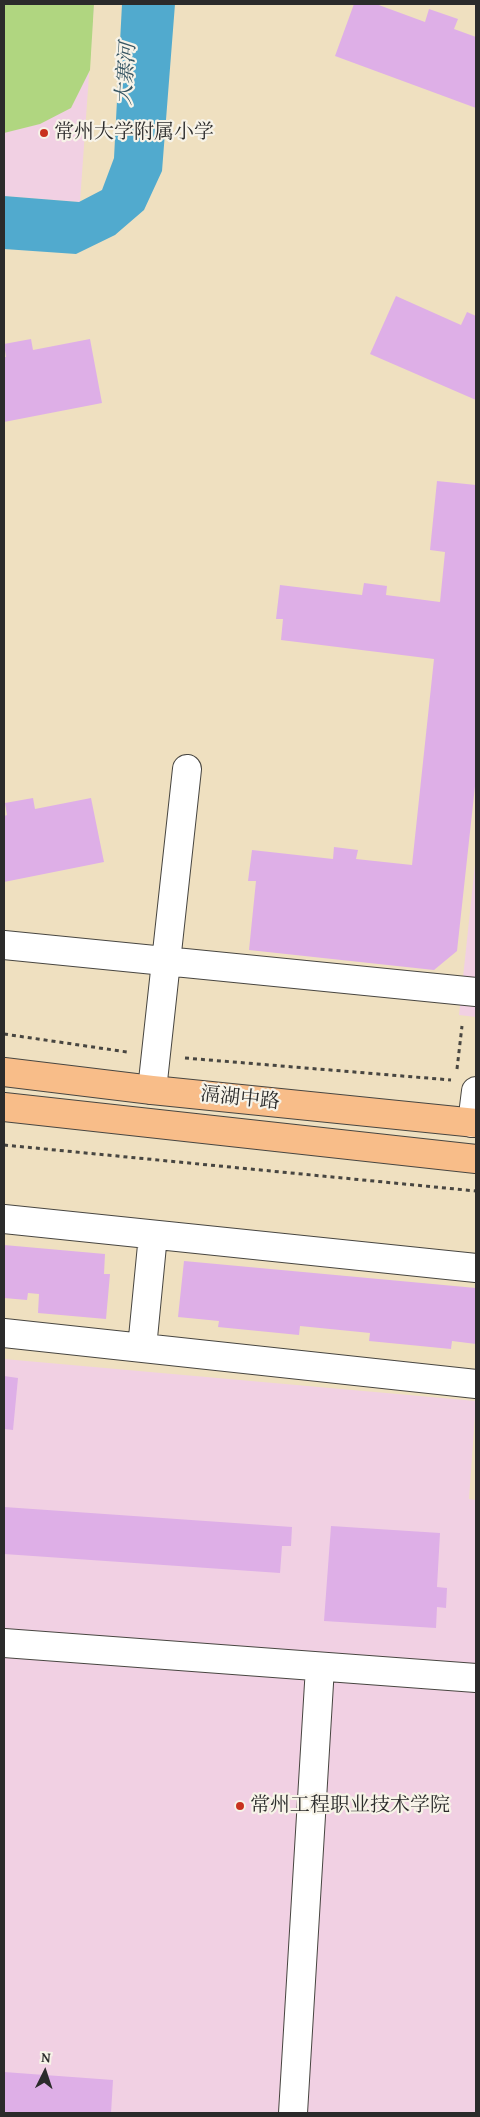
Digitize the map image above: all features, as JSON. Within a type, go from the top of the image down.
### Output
[{"type":"main road","name":"滆湖中路","points":[[4,1072],[152,1090],[474,1123]]},
{"type":"main road","name":"滆湖中路","points":[[4,1108],[476,1159]]},
{"type":"lane","points":[[152,1090],[187,769]]},
{"type":"lane","points":[[4,945],[476,992]]},
{"type":"lane","points":[[466,1086],[474,1123]]},
{"type":"lane","points":[[4,1219],[476,1268]]},
{"type":"lane","points":[[142,1348],[153,1235]]},
{"type":"lane","points":[[4,1333],[476,1384]]},
{"type":"lane","points":[[4,1643],[476,1678]]},
{"type":"lane","points":[[293,2113],[320,1666]]},
{"type":"path","points":[[457,1071],[462,1026]]},
{"type":"path","points":[[4,1034],[156,1056],[466,1086]]},
{"type":"path","points":[[4,1144],[476,1191]]},
{"type":"shaded area","name":"常州大学附属小学","points":[[4,4],[94,4],[80,202],[4,196]]},
{"type":"shaded area","points":[[476,855],[476,1017],[459,1015]]},
{"type":"shaded area","name":"常州工程职业技术学院","points":[[4,1359],[476,1401],[469,1499],[476,1500],[476,2113],[4,2113]]},
{"type":"green space","points":[[4,4],[94,4],[90,70],[71,108],[40,124],[4,133]]},
{"type":"water","name":"大寨河","points":[[122,4],[175,4],[162,171],[144,210],[115,235],[76,254],[4,249],[4,196],[79,202],[102,190],[114,158]]},
{"type":"building","points":[[354,4],[376,4],[425,22],[429,9],[458,19],[454,29],[476,37],[476,108],[335,56]]},
{"type":"building","points":[[396,296],[461,325],[467,312],[476,316],[476,400],[370,354]]},
{"type":"building","points":[[31,339],[33,350],[90,339],[102,403],[4,422],[4,357],[6,357],[4,344]]},
{"type":"building","points":[[437,481],[476,485],[476,777],[457,951],[434,970],[249,950],[256,881],[248,881],[252,850],[333,859],[334,847],[358,850],[356,859],[412,865],[434,659],[281,640],[283,619],[276,619],[280,585],[362,595],[364,583],[387,586],[386,595],[440,602],[445,552],[430,550]]},
{"type":"building","points":[[33,798],[35,809],[91,798],[104,862],[4,882],[4,816],[7,815],[5,803]]},
{"type":"building","points":[[4,1245],[105,1254],[104,1274],[110,1274],[106,1319],[38,1313],[39,1294],[28,1293],[27,1300],[4,1298]]},
{"type":"building","points":[[184,1261],[476,1288],[476,1344],[452,1341],[451,1349],[369,1341],[370,1333],[300,1326],[299,1335],[218,1327],[219,1321],[178,1317]]},
{"type":"building","points":[[4,1376],[18,1378],[13,1430],[4,1429]]},
{"type":"building","points":[[4,1507],[292,1527],[291,1546],[282,1546],[280,1573],[4,1554]]},
{"type":"building","points":[[331,1526],[440,1533],[437,1587],[447,1588],[446,1608],[437,1607],[436,1628],[324,1621]]},
{"type":"building","points":[[4,2072],[113,2080],[111,2113],[4,2113]]},
{"type":"place","name":"常州大学附属小学","points":[[44,133]]},
{"type":"place","name":"常州工程职业技术学院","points":[[240,1806]]}]
